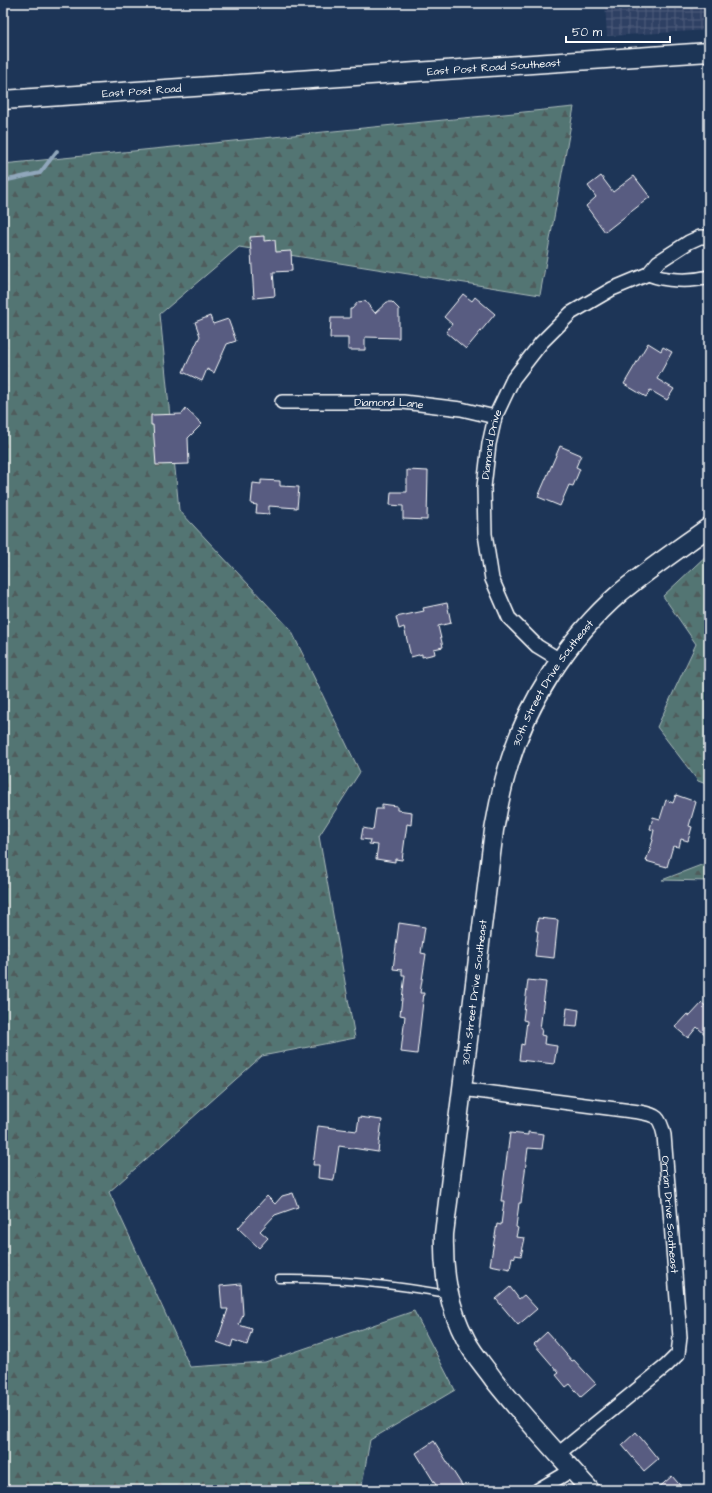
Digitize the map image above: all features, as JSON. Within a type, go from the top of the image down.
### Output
[{"type":"main road","name":"East Post Road Southeast","points":[[280,81],[709,52]]},
{"type":"main road","name":"East Post Road","points":[[3,100],[280,81]]},
{"type":"main road","name":"30th Street Drive Southeast","points":[[590,1490],[509,1399],[477,1357],[466,1341],[448,1294],[443,1258],[444,1234],[462,1088],[494,830],[507,769],[522,728],[548,679],[578,636],[621,593],[644,574],[709,527]]},
{"type":"street","name":"Diamond Drive","points":[[560,660],[537,646],[509,618],[492,579],[485,534],[484,487],[489,444],[495,417],[513,379],[541,343],[571,313],[612,289],[648,274],[658,262],[689,242],[700,237],[709,237]]},
{"type":"street","points":[[648,274],[662,279],[702,279],[709,277]]},
{"type":"street","name":"Diamond Lane","points":[[282,402],[403,402],[461,409],[495,417]]},
{"type":"street","name":"Orrian Drive Southeast","points":[[462,1088],[652,1114],[661,1121],[664,1135],[680,1337],[678,1354],[666,1366],[558,1454]]},
{"type":"street","points":[[538,1490],[572,1470]]},
{"type":"lane","points":[[279,1279],[314,1279],[371,1283],[409,1287],[448,1294]]},
{"type":"shaded area","points":[[605,3],[709,3],[709,30],[607,36]]},
{"type":"green space","points":[[574,107],[540,295],[239,247],[160,314],[179,510],[291,630],[360,772],[319,836],[355,1038],[262,1056],[109,1192],[190,1367],[265,1362],[414,1311],[455,1390],[370,1440],[361,1490],[3,1490],[3,164]]},
{"type":"green space","points":[[709,553],[709,785],[698,781],[657,727],[696,644],[663,596]]},
{"type":"green space","points":[[709,862],[709,881],[662,880]]},
{"type":"building","points":[[601,176],[613,192],[634,176],[650,197],[605,232],[586,206],[596,197],[588,186]]},
{"type":"building","points":[[264,236],[264,241],[275,240],[276,252],[291,251],[292,271],[273,272],[275,296],[254,298],[250,237]]},
{"type":"building","points":[[463,294],[472,301],[475,297],[495,314],[466,349],[446,332],[452,324],[444,317]]},
{"type":"building","points":[[365,301],[375,313],[387,302],[392,302],[399,309],[399,338],[365,337],[365,350],[348,350],[348,338],[330,338],[331,318],[350,318],[350,309],[352,309],[358,302]]},
{"type":"building","points":[[210,316],[213,324],[228,319],[236,341],[227,344],[214,373],[207,369],[202,381],[183,372],[200,336],[195,322]]},
{"type":"building","points":[[648,343],[661,351],[663,347],[672,352],[657,379],[674,389],[667,400],[650,390],[646,397],[624,384]]},
{"type":"building","points":[[186,409],[202,424],[188,438],[189,464],[156,465],[151,415],[182,414]]},
{"type":"building","points":[[560,446],[581,455],[576,467],[580,469],[573,486],[569,485],[560,506],[538,497]]},
{"type":"building","points":[[407,470],[428,471],[427,520],[403,519],[403,506],[390,505],[391,492],[407,492]]},
{"type":"building","points":[[261,480],[280,481],[280,486],[299,487],[297,508],[269,506],[269,514],[256,513],[257,505],[251,504],[253,483],[261,484]]},
{"type":"building","points":[[447,603],[451,623],[438,626],[443,647],[434,649],[435,654],[422,657],[422,654],[411,657],[404,627],[399,629],[396,617],[424,611],[423,608]]},
{"type":"building","points":[[676,795],[696,802],[689,826],[692,827],[688,841],[681,839],[679,847],[673,846],[667,867],[646,861],[653,840],[654,830],[650,829],[653,817],[660,819],[666,800],[673,803]]},
{"type":"building","points":[[382,804],[397,806],[397,810],[412,812],[411,825],[407,824],[402,860],[395,859],[395,862],[376,859],[378,845],[369,844],[370,840],[361,839],[363,828],[373,830],[376,809],[382,809]]},
{"type":"building","points":[[538,918],[558,920],[554,958],[535,956]]},
{"type":"building","points":[[399,923],[425,927],[421,953],[426,954],[420,993],[424,993],[417,1054],[401,1052],[405,1016],[400,1015],[405,975],[402,975],[402,970],[393,969]]},
{"type":"building","points":[[528,980],[546,982],[540,1029],[542,1029],[541,1035],[545,1036],[544,1044],[557,1046],[554,1064],[519,1060],[521,1044],[524,1045],[527,1021],[523,1020]]},
{"type":"building","points":[[702,1003],[709,1009],[709,1038],[697,1027],[688,1038],[675,1027],[687,1014],[690,1016]]},
{"type":"building","points":[[567,1008],[579,1010],[577,1027],[565,1026]]},
{"type":"building","points":[[359,1117],[382,1120],[378,1152],[339,1146],[334,1180],[318,1178],[319,1165],[313,1165],[318,1126],[357,1131]]},
{"type":"building","points":[[528,1132],[544,1134],[542,1149],[528,1148],[521,1203],[519,1203],[516,1227],[518,1228],[516,1237],[525,1238],[521,1256],[515,1255],[515,1258],[512,1257],[510,1269],[490,1265],[497,1224],[501,1225],[504,1201],[501,1201],[510,1133],[528,1135]]},
{"type":"building","points":[[293,1193],[298,1207],[275,1215],[260,1231],[268,1238],[259,1248],[238,1228],[267,1196],[275,1204],[282,1196]]},
{"type":"building","points":[[241,1284],[243,1314],[239,1325],[252,1329],[247,1345],[233,1340],[231,1347],[217,1342],[228,1309],[222,1309],[220,1286]]},
{"type":"building","points":[[510,1287],[519,1299],[524,1295],[537,1309],[518,1325],[496,1299]]},
{"type":"building","points":[[547,1332],[572,1361],[574,1360],[596,1384],[581,1397],[570,1384],[566,1387],[556,1375],[559,1373],[534,1344]]},
{"type":"building","points":[[636,1432],[658,1459],[644,1471],[622,1445]]},
{"type":"building","points":[[434,1441],[465,1490],[439,1490],[416,1453]]},
{"type":"building","points":[[672,1476],[684,1490],[656,1490]]},
{"type":"waterway","points":[[3,181],[40,173],[57,151]]}]
